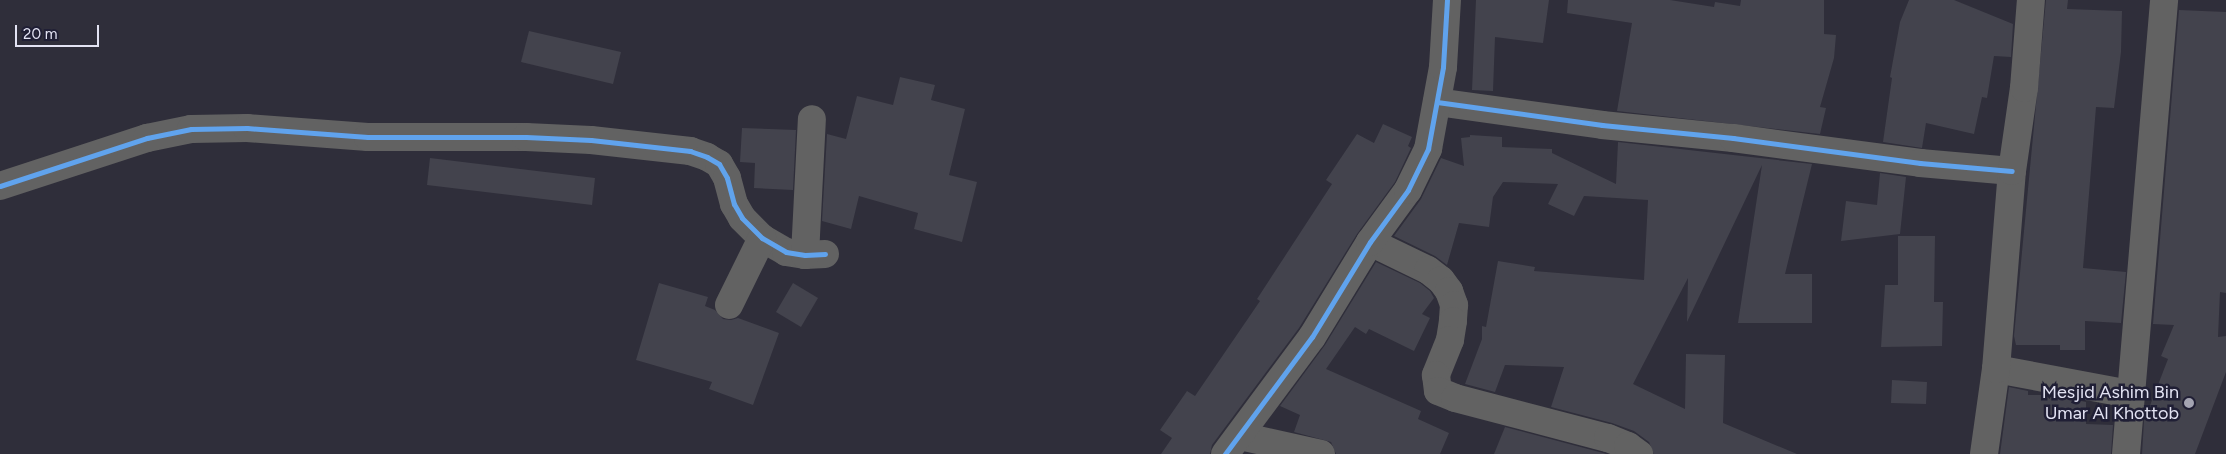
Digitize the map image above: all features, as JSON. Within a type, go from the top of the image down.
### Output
[{"type":"street","points":[[1232,445],[1312,337],[1370,242],[1408,190],[1428,149],[1443,67],[1447,0]]},
{"type":"street","points":[[1984,454],[1996,369],[2012,171],[2024,88],[2031,0]]},
{"type":"street","points":[[2126,454],[2164,0]]},
{"type":"street","points":[[1437,102],[1602,125],[1732,138],[1920,163],[2012,171]]},
{"type":"street","points":[[0,186],[147,138],[191,129],[247,128],[368,137],[526,137],[591,140],[690,151],[707,157],[719,164],[727,178],[738,211],[762,238],[786,252],[815,254],[812,119]]},
{"type":"street","points":[[729,306],[762,238]]},
{"type":"street","points":[[1370,242],[1428,270],[1442,280],[1449,292],[1454,305],[1453,321],[1450,340],[1436,375],[1438,390],[1455,398],[1608,438],[1628,446],[1639,454]]},
{"type":"street","points":[[1996,369],[2130,394]]},
{"type":"street","points":[[1232,445],[1321,454]]},
{"type":"building","points":[[1476,0],[1549,0],[1543,43],[1495,37],[1493,91],[1472,90]]},
{"type":"building","points":[[1568,0],[1670,0],[1714,7],[1715,2],[1740,6],[1741,0],[1824,0],[1824,34],[1836,35],[1834,58],[1820,107],[1826,108],[1820,134],[1617,111],[1632,23],[1567,13]]},
{"type":"building","points":[[1909,0],[1954,0],[2013,24],[2011,57],[1994,56],[1987,98],[1982,97],[1974,134],[1926,123],[1922,148],[1883,142],[1892,78],[1890,77],[1900,22]]},
{"type":"building","points":[[2046,0],[2068,0],[2067,9],[2122,11],[2121,52],[2114,108],[2096,107],[2083,268],[2126,272],[2121,323],[2085,321],[2085,350],[2060,350],[2060,345],[2016,345],[2014,336]]},
{"type":"building","points":[[2179,10],[2226,12],[2226,293],[2220,292],[2218,337],[2226,336],[2226,372],[2195,454],[2142,454],[2144,421],[2168,359],[2161,356],[2174,325],[2153,324]]},
{"type":"building","points":[[529,31],[621,52],[613,84],[521,62]]},
{"type":"building","points":[[900,77],[935,85],[931,100],[965,109],[949,175],[977,182],[962,242],[914,229],[918,213],[859,196],[851,229],[822,221],[827,134],[846,139],[857,96],[893,105]]},
{"type":"building","points":[[1383,124],[1412,137],[1408,146],[1411,148],[1395,182],[1357,234],[1299,328],[1212,445],[1210,454],[1161,454],[1172,438],[1160,430],[1187,391],[1195,396],[1260,301],[1257,299],[1332,184],[1326,180],[1357,134],[1374,143]]},
{"type":"building","points":[[742,128],[796,130],[793,190],[754,188],[755,163],[740,162]]},
{"type":"building","points":[[1470,135],[1502,137],[1502,147],[1552,149],[1552,153],[1616,184],[1618,142],[1812,164],[1785,274],[1812,274],[1812,323],[1738,323],[1762,165],[1687,322],[1688,278],[1633,384],[1685,409],[1686,354],[1725,355],[1723,423],[1797,454],[1654,454],[1649,442],[1634,431],[1612,423],[1551,407],[1564,367],[1505,365],[1495,392],[1465,384],[1482,339],[1482,326],[1486,327],[1498,261],[1535,267],[1534,271],[1644,280],[1648,200],[1584,196],[1574,216],[1548,204],[1558,184],[1503,182],[1493,197],[1489,227],[1459,223],[1447,265],[1435,256],[1394,236],[1421,199],[1441,158],[1464,166],[1461,138],[1470,137]]},
{"type":"building","points":[[430,158],[595,178],[592,205],[427,185]]},
{"type":"building","points":[[1880,173],[1906,177],[1900,234],[1841,241],[1846,201],[1877,205]]},
{"type":"building","points":[[1898,236],[1935,236],[1934,302],[1943,302],[1942,346],[1881,347],[1885,285],[1898,285]]},
{"type":"building","points":[[1376,262],[1420,283],[1430,291],[1434,298],[1422,314],[1430,318],[1414,351],[1369,329],[1366,334],[1355,327],[1326,369],[1421,411],[1418,419],[1449,433],[1440,454],[1336,454],[1331,442],[1294,432],[1300,415],[1280,406],[1325,345]]},
{"type":"building","points":[[659,283],[708,297],[705,306],[715,310],[723,319],[731,320],[738,318],[779,333],[753,405],[709,389],[712,382],[636,360]]},
{"type":"building","points":[[793,283],[818,298],[801,327],[776,312]]},
{"type":"building","points":[[1892,380],[1927,382],[1926,404],[1891,403]]},
{"type":"building","points":[[2009,387],[2028,391],[2028,395],[2051,395],[2086,402],[2086,424],[2113,425],[2111,454],[2000,454]]},
{"type":"building","points":[[1505,427],[1603,453],[1606,454],[1494,454]]},
{"type":"cycle path","points":[[1225,454],[1312,337],[1370,242],[1408,190],[1428,149],[1443,67],[1447,0]]},
{"type":"cycle path","points":[[1437,102],[1602,125],[1733,138],[1920,163],[2012,171]]},
{"type":"cycle path","points":[[0,186],[147,138],[191,129],[247,128],[368,137],[526,137],[591,140],[690,151],[707,157],[719,164],[727,178],[734,204],[742,218],[762,238],[786,252],[805,255],[825,254]]},
{"type":"place","name":"Mesjid Ashim Bin Umar Al Khottob","points":[[2189,403]]}]
